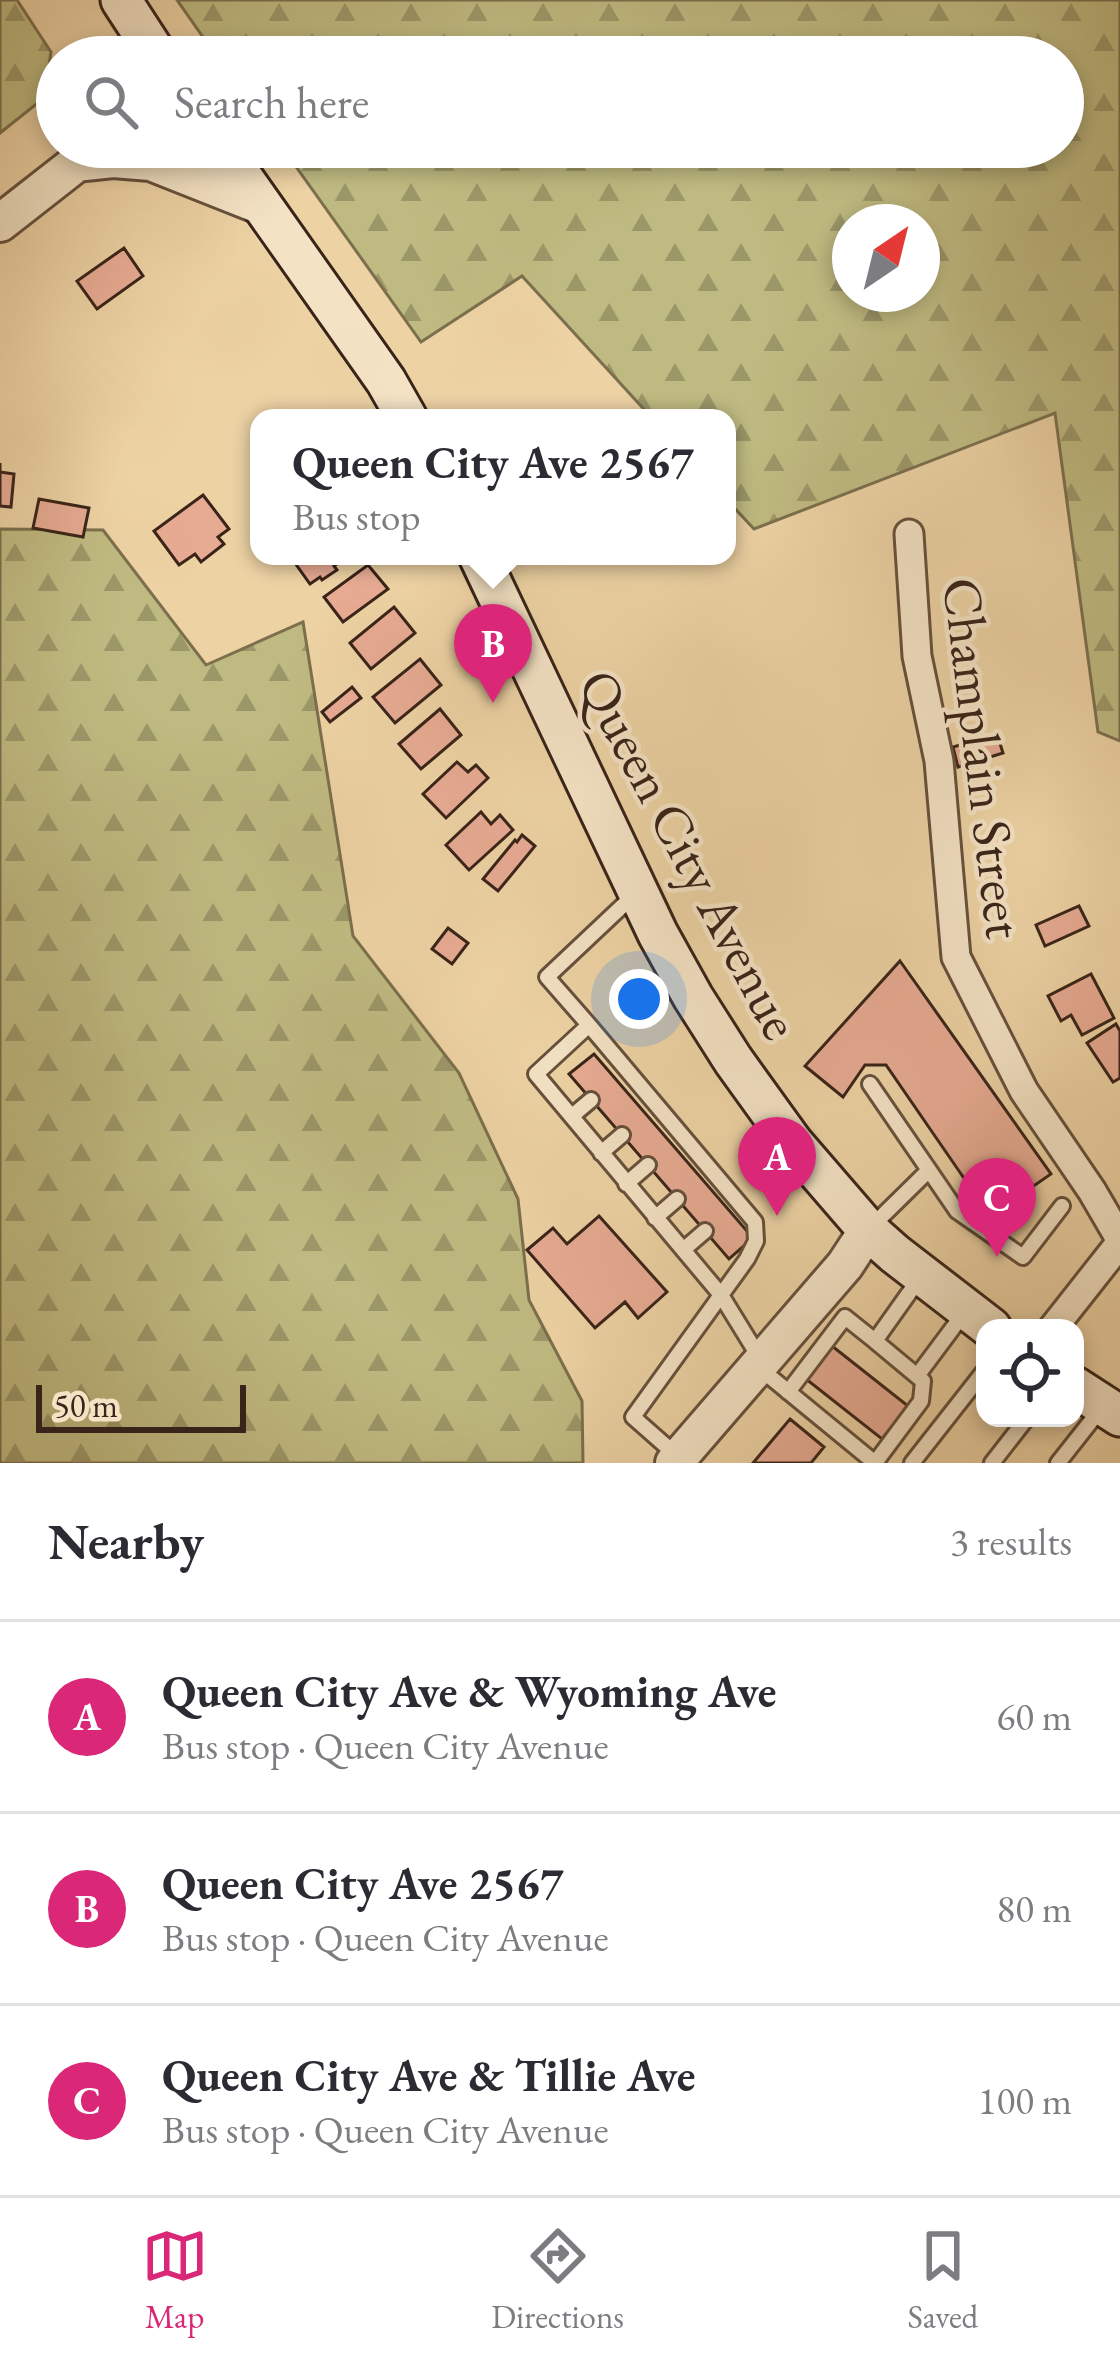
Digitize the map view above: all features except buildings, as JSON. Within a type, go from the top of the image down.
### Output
[{"type":"main road","points":[[121,0],[144,36]]},
{"type":"main road","points":[[236,168],[402,409]]},
{"type":"main road","name":"Queen City Avenue","points":[[483,565],[637,891],[693,997],[733,1060],[792,1142],[868,1230],[979,1319]]},
{"type":"street","points":[[0,223],[70,168]]},
{"type":"street","points":[[168,168],[262,206]]},
{"type":"street","name":"Champlain Street","points":[[909,535],[917,656],[939,760],[956,957],[1024,1091],[1120,1241]]},
{"type":"street","points":[[676,1460],[760,1364],[832,1307],[845,1265],[868,1230]]},
{"type":"street","points":[[1060,1319],[1120,1241]]},
{"type":"lane","points":[[637,891],[547,977],[590,1025],[651,1110],[732,1205],[755,1222],[757,1241],[633,1417],[676,1460]]},
{"type":"lane","points":[[590,1025],[536,1074],[721,1295],[760,1364],[788,1392],[875,1463],[921,1401],[923,1381],[832,1307],[788,1392]]},
{"type":"lane","points":[[870,1084],[957,1211],[1023,1257],[1062,1207]]},
{"type":"lane","points":[[572,1116],[591,1100]]},
{"type":"lane","points":[[601,1153],[622,1135]]},
{"type":"lane","points":[[626,1184],[648,1166]]},
{"type":"lane","points":[[868,1230],[929,1170]]},
{"type":"lane","points":[[655,1218],[677,1199]]},
{"type":"lane","points":[[683,1250],[705,1231]]},
{"type":"lane","points":[[875,1341],[922,1275]]},
{"type":"lane","points":[[917,1376],[976,1322]]},
{"type":"lane","points":[[912,1463],[976,1381]]},
{"type":"lane","points":[[1058,1463],[1099,1403]]},
{"type":"lane","points":[[992,1463],[1020,1427]]},
{"type":"green space","points":[[0,0],[17,0],[41,36],[36,36],[36,104],[0,133]]},
{"type":"green space","points":[[177,0],[1120,0],[1120,741],[1098,732],[1055,413],[754,529],[736,510],[736,409],[644,409],[522,276],[421,342],[297,168],[1084,168],[1084,36],[202,36]]},
{"type":"green space","points":[[0,529],[103,530],[206,665],[303,622],[353,936],[459,1073],[518,1199],[529,1300],[582,1401],[583,1463],[0,1463]]},
{"type":"place","name":"Queen City Ave 2567","points":[[493,703]]},
{"type":"place","name":"Queen City Ave & Wyoming Ave","points":[[777,1216]]},
{"type":"place","name":"Queen City Ave & Tillie Ave","points":[[997,1257]]}]
